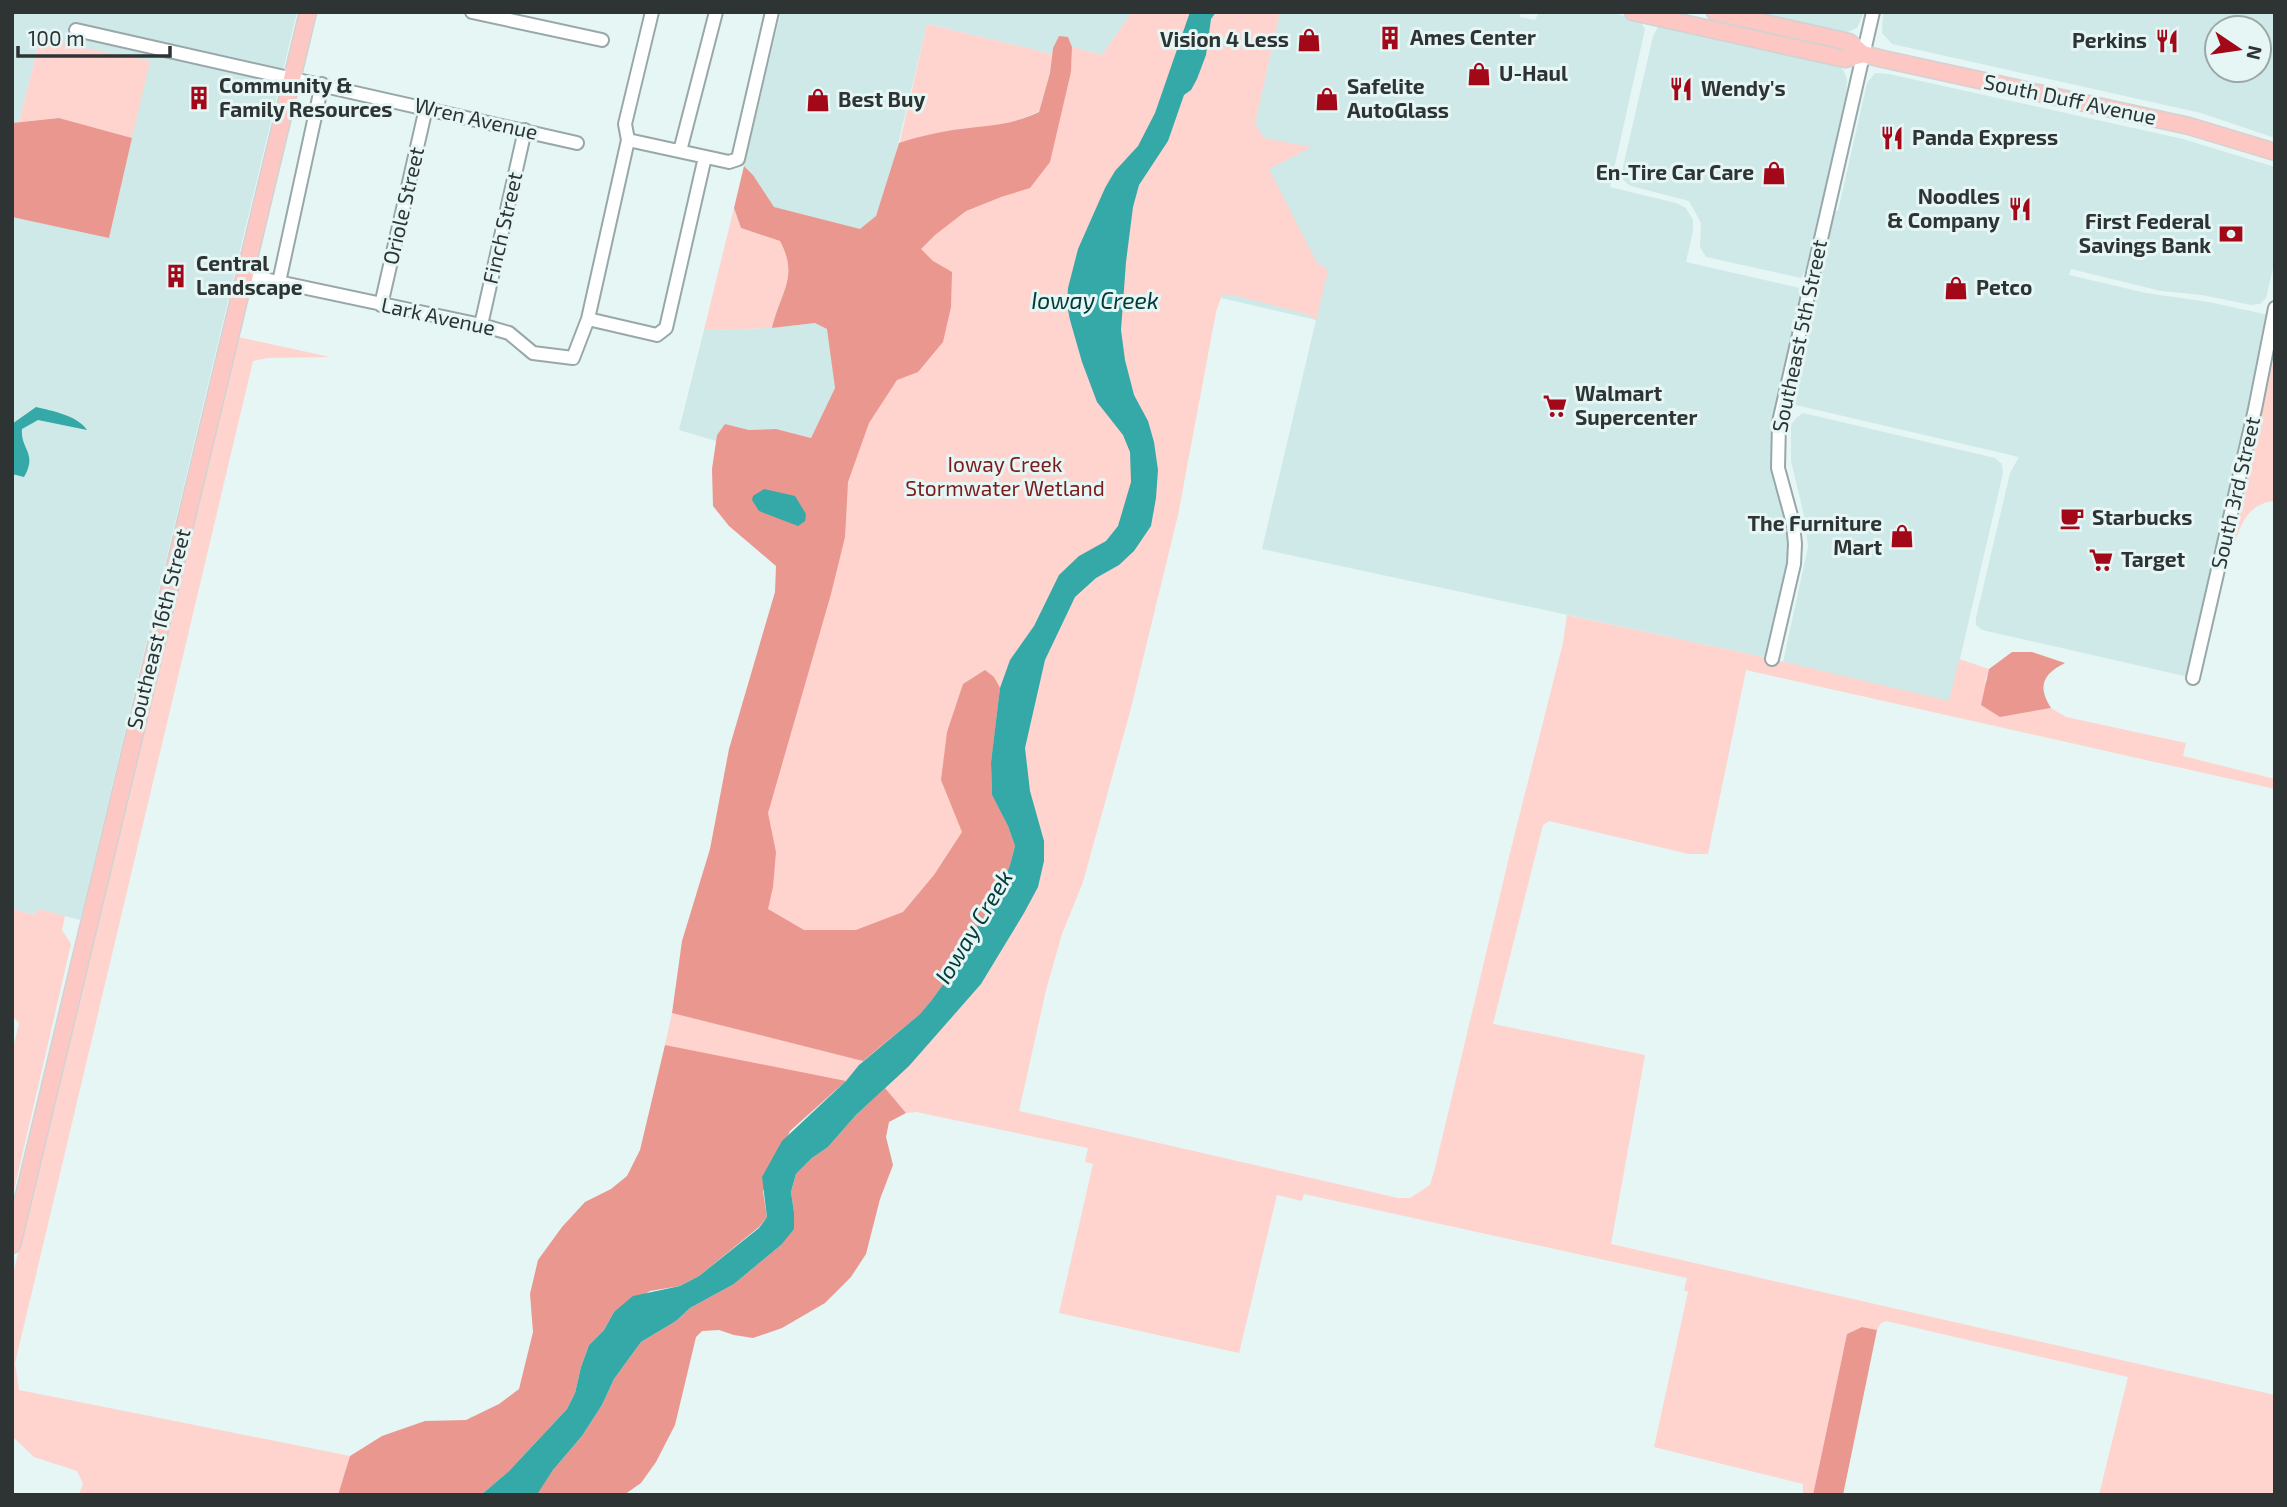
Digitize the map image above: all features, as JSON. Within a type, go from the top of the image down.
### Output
[{"type":"main road","name":"Southeast 16th Street","points":[[12,1245],[308,12]]},
{"type":"main road","name":"South Duff Avenue","points":[[1633,12],[1845,59],[1863,54],[2189,126],[2275,152]]},
{"type":"main road","name":"South Duff Avenue","points":[[1714,12],[1849,42],[1863,54]]},
{"type":"street","points":[[472,12],[602,40]]},
{"type":"street","points":[[652,12],[625,124],[628,140],[588,319],[657,335],[666,328],[705,157]]},
{"type":"street","points":[[680,151],[716,12]]},
{"type":"street","points":[[628,140],[729,162],[738,159],[772,12]]},
{"type":"street","name":"Southeast 5th Street","points":[[1772,659],[1794,564],[1795,544],[1793,523],[1778,468],[1779,422],[1872,12]]},
{"type":"street","name":"Wren Avenue","points":[[76,30],[577,143]]},
{"type":"street","points":[[279,282],[322,84]]},
{"type":"street","name":"Oriole Street","points":[[381,305],[426,108]]},
{"type":"street","name":"Finch Street","points":[[481,325],[525,130]]},
{"type":"street","name":"Lark Avenue","points":[[245,275],[481,325],[509,333],[533,353],[573,358],[588,319]]},
{"type":"street","name":"South 3rd Street","points":[[2193,678],[2255,408],[2275,307]]},
{"type":"shaded area","points":[[12,12],[297,12],[80,920],[38,909],[36,915],[12,909],[12,217],[109,237],[149,62],[40,39],[19,122],[12,123]]},
{"type":"shaded area","points":[[781,12],[1132,12],[1102,55],[1072,47],[1067,37],[1053,48],[1052,54],[927,24],[892,169],[876,216],[860,230],[773,207],[753,175],[744,166]]},
{"type":"shaded area","points":[[1280,12],[1521,12],[1520,17],[1535,20],[1539,12],[1607,12],[1639,19],[1645,29],[1610,187],[1676,203],[1686,208],[1693,220],[1693,231],[1686,262],[1808,290],[1827,209],[1838,211],[1867,83],[1875,73],[2183,139],[2275,167],[2275,260],[2266,298],[2260,304],[2251,305],[2202,295],[2161,291],[2071,269],[2069,275],[2146,293],[2209,302],[2273,316],[2193,678],[1982,630],[1976,625],[2010,473],[2019,457],[1783,402],[1777,445],[1795,544],[1772,659],[1262,549],[1316,320],[1221,298]]},
{"type":"shaded area","points":[[1743,12],[1864,12],[1857,28],[1843,34]]},
{"type":"shaded area","points":[[1883,12],[2275,12],[2275,138],[2201,113],[1892,44],[1882,33]]},
{"type":"shaded area","points":[[1662,25],[1836,63],[1844,71],[1847,80],[1846,94],[1806,270],[1801,278],[1706,257],[1700,247],[1701,223],[1689,201],[1631,186],[1623,180],[1623,167],[1653,36]]},
{"type":"shaded area","points":[[1059,36],[1068,37],[1072,47],[1071,72],[1050,162],[1030,188],[966,211],[921,249],[933,261],[952,272],[951,307],[943,342],[918,372],[897,380],[869,423],[848,482],[845,537],[831,594],[768,813],[776,852],[768,909],[804,930],[856,930],[903,912],[934,875],[962,832],[941,780],[947,732],[963,684],[985,670],[994,677],[1000,688],[991,762],[992,795],[1015,846],[997,898],[931,1001],[920,1014],[863,1061],[672,1013],[682,941],[710,849],[729,749],[775,592],[776,566],[729,526],[713,506],[712,469],[717,435],[725,424],[749,430],[776,429],[811,438],[835,388],[827,329],[815,323],[772,328],[786,284],[788,265],[780,241],[741,228],[734,208],[744,166],[774,207],[860,229],[876,216],[899,143],[939,132],[1006,123],[1039,112],[1050,73],[1053,48]]},
{"type":"shaded area","points":[[59,118],[132,138],[109,238],[12,217],[12,123]]},
{"type":"shaded area","points":[[815,323],[828,329],[835,388],[811,438],[776,429],[749,430],[725,424],[716,441],[679,430],[704,330],[772,328]]},
{"type":"shaded area","points":[[1803,413],[1995,458],[2002,464],[2003,473],[1950,702],[1783,662],[1808,547],[1805,520],[1791,461],[1791,425]]},
{"type":"shaded area","points":[[2012,652],[2032,652],[2065,663],[2044,681],[2044,693],[2051,708],[2000,717],[1981,705],[1989,669]]},
{"type":"shaded area","points":[[665,1045],[846,1081],[790,1131],[763,1191],[767,1217],[759,1227],[699,1276],[680,1286],[650,1291],[614,1312],[604,1330],[589,1345],[575,1393],[567,1409],[509,1471],[481,1495],[338,1495],[350,1456],[382,1436],[425,1421],[466,1420],[499,1404],[519,1389],[533,1332],[530,1294],[538,1260],[562,1227],[585,1202],[611,1189],[627,1176],[640,1150]]},
{"type":"shaded area","points":[[885,1088],[906,1113],[889,1122],[886,1137],[893,1165],[880,1199],[866,1254],[851,1277],[825,1303],[782,1328],[753,1338],[719,1330],[702,1331],[696,1337],[675,1425],[656,1462],[641,1483],[624,1495],[533,1495],[582,1436],[602,1405],[614,1379],[641,1342],[676,1321],[690,1308],[734,1284],[781,1245],[794,1212],[791,1192],[796,1174],[828,1147]]},
{"type":"shaded area","points":[[1862,1327],[1877,1330],[1843,1495],[1813,1495],[1847,1334]]},
{"type":"green space","name":"Ioway Creek Stormwater Wetland","points":[[1132,12],[1280,12],[1255,124],[1264,138],[1312,147],[1269,169],[1317,263],[1328,270],[1316,320],[1306,314],[1222,294],[1216,312],[1178,515],[1130,712],[1083,882],[1062,934],[1046,990],[1019,1111],[1398,1198],[1410,1198],[1430,1185],[1435,1168],[1563,643],[1567,615],[1949,701],[1959,659],[1989,669],[1985,681],[2000,717],[2051,708],[2066,717],[2186,743],[2183,756],[2275,779],[2275,789],[1746,670],[1708,854],[1689,854],[1549,821],[1543,825],[1493,1024],[1645,1055],[1611,1244],[2275,1395],[2275,1495],[2099,1495],[2128,1377],[1886,1321],[1881,1323],[1877,1330],[1862,1327],[1847,1334],[1813,1495],[1803,1495],[1803,1484],[1654,1447],[1688,1292],[1684,1290],[1687,1278],[1304,1194],[1302,1201],[1277,1195],[1239,1353],[1059,1313],[1093,1164],[1085,1162],[1088,1148],[916,1112],[906,1113],[888,1092],[665,1045],[672,1013],[698,1019],[927,24],[1052,54],[1050,73],[1039,111],[999,125],[956,129],[1051,154],[1071,72],[1072,47],[1102,55]]},
{"type":"green space","points":[[40,39],[150,61],[132,138],[59,118],[19,122]]},
{"type":"green space","points":[[734,208],[741,228],[780,241],[785,254],[788,265],[787,284],[772,328],[704,330]]},
{"type":"green space","points":[[238,337],[330,357],[268,358],[253,361],[15,1363],[19,1390],[350,1456],[338,1495],[79,1495],[83,1483],[77,1471],[34,1457],[12,1436],[12,1278]]},
{"type":"green space","points":[[2275,353],[2275,501],[2252,510],[2243,522],[2234,545],[2231,545]]},
{"type":"green space","points":[[12,909],[35,915],[38,909],[65,916],[62,930],[71,944],[12,1199],[12,1053],[19,1023],[12,1016]]},
{"type":"water","name":"Ioway Creek","points":[[1190,12],[1216,12],[1211,19],[1206,55],[1197,79],[1191,90],[1184,95],[1168,141],[1139,185],[1133,207],[1126,262],[1121,330],[1134,395],[1148,421],[1154,442],[1158,470],[1156,498],[1151,526],[1134,551],[1075,597],[1045,660],[1025,748],[1030,791],[1044,841],[1044,861],[1038,887],[981,984],[909,1066],[856,1115],[828,1147],[796,1174],[791,1192],[794,1229],[781,1245],[734,1284],[690,1308],[676,1321],[641,1342],[614,1379],[602,1405],[582,1436],[553,1470],[538,1493],[481,1495],[509,1471],[567,1409],[575,1393],[589,1345],[604,1330],[614,1312],[633,1296],[680,1286],[699,1276],[759,1228],[767,1217],[762,1177],[782,1141],[846,1081],[859,1065],[920,1014],[950,975],[976,928],[997,898],[1015,846],[992,795],[991,762],[1000,688],[1010,660],[1034,626],[1059,575],[1079,556],[1106,541],[1118,526],[1131,482],[1130,452],[1123,435],[1097,402],[1082,362],[1067,305],[1068,288],[1078,249],[1105,188],[1115,171],[1138,146],[1155,113]]},
{"type":"water","points":[[36,407],[71,417],[87,430],[38,420],[22,429],[23,442],[29,457],[28,469],[24,477],[12,474],[12,424]]},
{"type":"water","points":[[764,489],[795,496],[806,514],[805,521],[798,526],[759,511],[752,500],[753,496]]},
{"type":"place","name":"Ames Center","points":[[1390,38]]},
{"type":"place","name":"Vision 4 Less","points":[[1309,40]]},
{"type":"place","name":"Perkins","points":[[2167,41]]},
{"type":"place","name":"U-Haul","points":[[1479,74]]},
{"type":"place","name":"Wendy's","points":[[1681,89]]},
{"type":"place","name":"Community & Family Resources","points":[[199,98]]},
{"type":"place","name":"Safelite AutoGlass","points":[[1327,99]]},
{"type":"place","name":"Best Buy","points":[[818,100]]},
{"type":"place","name":"Panda Express","points":[[1892,138]]},
{"type":"place","name":"En-Tire Car Care","points":[[1774,173]]},
{"type":"place","name":"Noodles & Company","points":[[2020,209]]},
{"type":"place","name":"First Federal Savings Bank","points":[[2231,234]]},
{"type":"place","name":"Central Landscape","points":[[176,276]]},
{"type":"place","name":"Petco","points":[[1956,288]]},
{"type":"place","name":"Walmart Supercenter","points":[[1555,406]]},
{"type":"place","name":"Starbucks","points":[[2072,518]]},
{"type":"place","name":"The Furniture Mart","points":[[1902,536]]},
{"type":"place","name":"Target","points":[[2101,560]]}]
